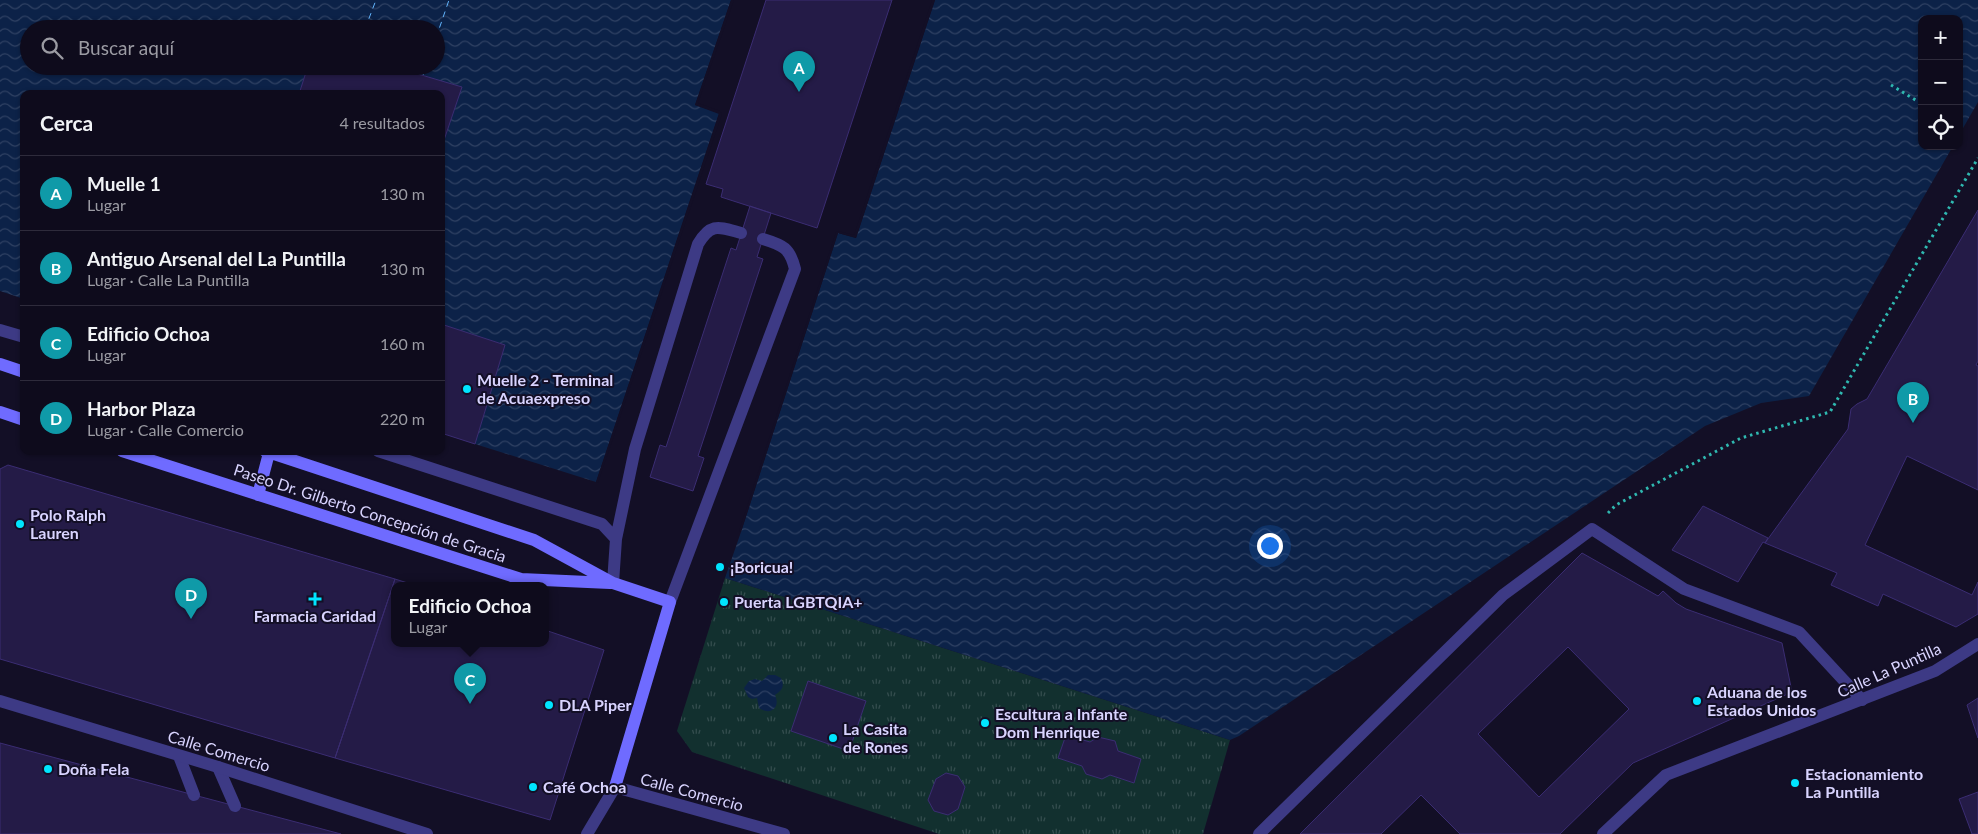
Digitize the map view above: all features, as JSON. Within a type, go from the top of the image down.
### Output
[{"type":"main road","points":[[0,364],[20,371]]},
{"type":"main road","points":[[0,412],[20,419]]},
{"type":"main road","name":"Paseo Dr. Gilberto Concepción de Gracia","points":[[135,455],[521,578],[613,583]]},
{"type":"main road","points":[[258,494],[266,455]]},
{"type":"main road","name":"Paseo Dr. Gilberto Concepción de Gracia","points":[[276,455],[534,540],[613,583],[670,602]]},
{"type":"main road","points":[[615,787],[670,602]]},
{"type":"street","points":[[613,583],[616,538],[635,449],[698,244],[704,234],[710,229],[718,227],[741,233]]},
{"type":"street","points":[[670,602],[795,269],[793,259],[787,249],[778,243],[763,239]]},
{"type":"street","points":[[0,330],[20,336]]},
{"type":"street","points":[[390,455],[602,524],[616,538]]},
{"type":"street","points":[[1259,834],[1503,595],[1592,529],[1684,590],[1799,632],[1862,700]]},
{"type":"street","name":"Calle La Puntilla","points":[[1603,834],[1666,775],[1934,671],[1978,644]]},
{"type":"street","name":"Calle Comercio","points":[[0,701],[218,767],[427,834]]},
{"type":"street","points":[[178,756],[194,795]]},
{"type":"street","points":[[218,767],[235,806]]},
{"type":"street","name":"Calle Comercio","points":[[587,834],[615,787],[784,834]]},
{"type":"path","points":[[1891,85],[1918,102]]},
{"type":"path","points":[[1592,529],[1616,505],[1741,438],[1830,412],[1978,158]]},
{"type":"green space","points":[[725,578],[1230,740],[1203,834],[939,834],[692,752],[677,731]]},
{"type":"water","points":[[0,0],[731,0],[695,105],[719,113],[596,482],[475,444],[505,345],[445,325],[445,137],[461,88],[420,75],[445,75],[445,20],[20,20],[20,75],[305,75],[300,90],[20,90],[20,298],[0,291]]},
{"type":"water","points":[[935,0],[1978,0],[1978,102],[1963,128],[1963,15],[1918,15],[1918,150],[1951,150],[1809,396],[1761,403],[1705,426],[1239,736],[1230,740],[725,578],[838,233],[856,238]]},
{"type":"water","points":[[768,675],[775,675],[781,678],[783,686],[775,695],[777,704],[770,711],[759,708],[757,698],[752,699],[748,697],[744,688],[749,681],[755,679],[762,681]]},
{"type":"pier","points":[[731,0],[734,0],[698,103],[720,111],[722,114],[598,483],[596,482],[719,114],[695,105]]},
{"type":"pier","points":[[932,0],[935,0],[856,238],[838,233],[741,532],[739,531],[836,232],[854,235]]},
{"type":"building","points":[[766,0],[892,0],[817,228],[721,197],[723,189],[706,184]]},
{"type":"building","points":[[305,75],[421,75],[462,87],[445,137],[445,90],[300,90]]},
{"type":"building","points":[[750,206],[771,213],[757,257],[763,259],[698,456],[704,458],[693,491],[650,477],[660,445],[666,447],[731,248],[736,250]]},
{"type":"building","points":[[1978,210],[1978,361],[1976,365],[1978,366],[1978,490],[1907,456],[1865,545],[1972,595],[1978,582],[1978,614],[1956,627],[1883,594],[1878,606],[1831,585],[1837,573],[1765,543],[1848,429],[1851,409],[1867,399]]},
{"type":"building","name":"Muelle 2 - Terminal de Acuaexpreso","points":[[445,325],[505,345],[475,444],[445,434]]},
{"type":"building","points":[[8,465],[395,579],[394,582],[391,582],[391,591],[335,758],[0,659],[0,469]]},
{"type":"building","points":[[1703,506],[1768,538],[1765,543],[1763,542],[1738,582],[1672,550]]},
{"type":"building","name":"Aduana de los Estados Unidos","points":[[1582,553],[1658,596],[1663,591],[1686,609],[1782,643],[1792,692],[1633,763],[1560,834],[1460,834],[1421,795],[1381,834],[1300,834]],"holes":[[[1568,647],[1629,709],[1539,797],[1478,734]]]},
{"type":"building","points":[[395,579],[404,582],[394,582]]},
{"type":"building","points":[[391,591],[391,647],[549,647],[549,631],[604,650],[550,820],[335,758]]},
{"type":"building","points":[[808,681],[866,701],[849,751],[791,731]]},
{"type":"building","points":[[1978,698],[1978,738],[1967,705]]},
{"type":"building","points":[[1066,735],[1090,742],[1098,737],[1115,741],[1118,751],[1141,759],[1134,783],[1110,775],[1102,779],[1086,774],[1082,766],[1058,758]]},
{"type":"building","name":"Doña Fela","points":[[0,743],[194,795],[341,834],[0,834]]},
{"type":"building","points":[[946,773],[958,776],[965,787],[958,809],[948,815],[934,811],[928,800],[936,779]]},
{"type":"building","points":[[1978,792],[1978,834],[1972,834],[1959,799]]},
{"type":"ferry route","points":[[368,20],[376,0]]},
{"type":"ferry route","points":[[442,20],[449,0]]},
{"type":"place","name":"Muelle 1","points":[[799,92]]},
{"type":"place","name":"Muelle 2 - Terminal de Acuaexpreso","points":[[467,389]]},
{"type":"place","name":"Antiguo Arsenal del La Puntilla","points":[[1913,423]]},
{"type":"place","name":"Polo Ralph Lauren","points":[[20,524]]},
{"type":"place","name":"¡Boricua!","points":[[720,567]]},
{"type":"place","name":"Farmacia Caridad","points":[[315,599]]},
{"type":"place","name":"Puerta LGBTQIA+","points":[[724,602]]},
{"type":"place","name":"Harbor Plaza","points":[[191,619]]},
{"type":"place","name":"Aduana de los Estados Unidos","points":[[1697,701]]},
{"type":"place","name":"Edificio Ochoa","points":[[470,704]]},
{"type":"place","name":"DLA Piper","points":[[549,705]]},
{"type":"place","name":"Escultura a Infante Dom Henrique","points":[[985,723]]},
{"type":"place","name":"La Casita de Rones","points":[[833,738]]},
{"type":"place","name":"Doña Fela","points":[[48,769]]},
{"type":"place","name":"Estacionamiento La Puntilla","points":[[1795,783]]},
{"type":"place","name":"Café Ochoa","points":[[533,787]]}]
